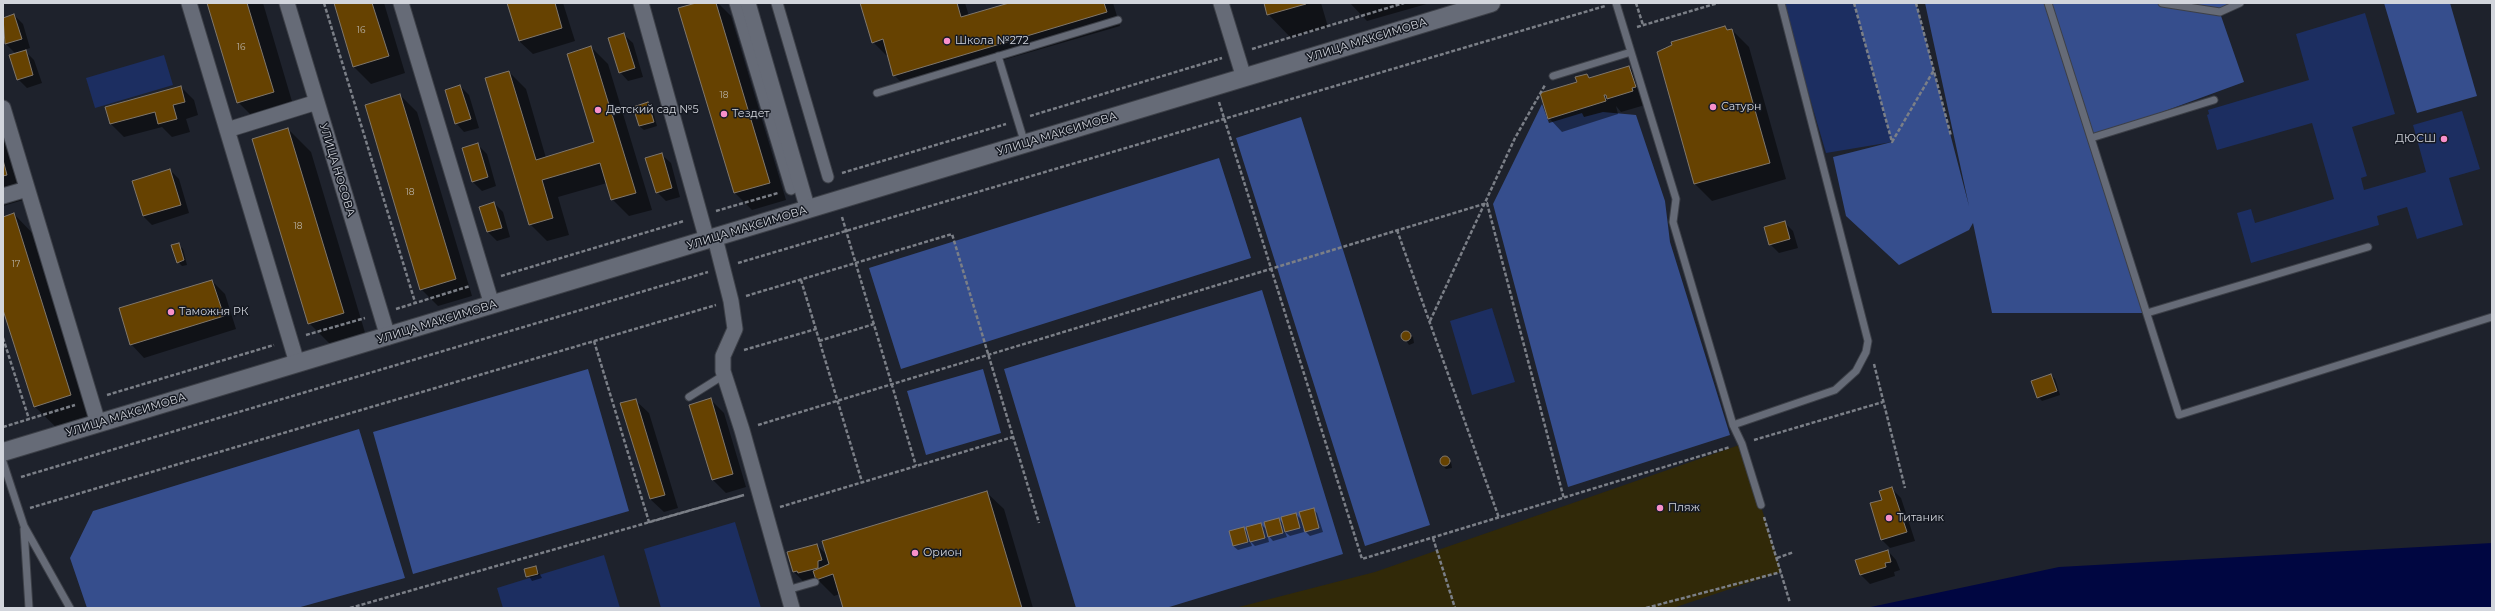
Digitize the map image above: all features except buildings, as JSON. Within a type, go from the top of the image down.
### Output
[{"type":"street","points":[[189,3],[297,363]]},
{"type":"street","name":"УЛИЦА НОСОВА","points":[[287,3],[388,337]]},
{"type":"street","points":[[401,3],[492,305]]},
{"type":"street","points":[[641,3],[699,216],[711,239],[723,268],[731,301],[735,329],[723,356],[724,375],[742,430],[792,608]]},
{"type":"street","points":[[735,3],[791,189]]},
{"type":"street","points":[[748,3],[808,210]]},
{"type":"street","points":[[777,3],[828,177]]},
{"type":"street","points":[[1221,3],[1244,78]]},
{"type":"street","name":"УЛИЦА МАКСИМОВА","points":[[3,452],[1491,3]]},
{"type":"street","points":[[227,130],[317,102]]},
{"type":"street","points":[[3,108],[98,423]]},
{"type":"street","points":[[3,196],[27,189]]},
{"type":"lane","points":[[1616,3],[1676,199],[1673,222],[1733,425],[1742,444],[1761,504]]},
{"type":"lane","points":[[1733,425],[1835,390],[1856,371],[1866,352],[1868,341],[1781,3]]},
{"type":"lane","points":[[2048,3],[2179,415],[2492,317]]},
{"type":"lane","points":[[2162,3],[2220,12],[2240,3]]},
{"type":"lane","points":[[878,92],[1118,20]]},
{"type":"lane","points":[[1552,76],[1631,52]]},
{"type":"lane","points":[[998,56],[1025,144]]},
{"type":"lane","points":[[2091,138],[2214,100]]},
{"type":"lane","points":[[2147,313],[2368,247]]},
{"type":"lane","points":[[690,396],[724,375]]},
{"type":"lane","points":[[3,462],[24,526],[70,608]]},
{"type":"lane","points":[[24,526],[30,608]]},
{"type":"lane","points":[[786,590],[815,582]]},
{"type":"path","points":[[324,3],[415,302]]},
{"type":"path","points":[[828,177],[1404,3]]},
{"type":"path","points":[[1636,3],[1643,25]]},
{"type":"path","points":[[1625,31],[1718,3]]},
{"type":"path","points":[[1854,3],[1892,142],[1934,70]]},
{"type":"path","points":[[1916,3],[1951,136]]},
{"type":"path","points":[[9,480],[1607,5]]},
{"type":"path","points":[[1430,321],[1487,203],[1515,138],[1542,89],[1552,76]]},
{"type":"path","points":[[1214,87],[1362,559],[1883,402]]},
{"type":"path","points":[[3,427],[791,189]]},
{"type":"path","points":[[837,201],[916,466]]},
{"type":"path","points":[[742,430],[989,356],[1487,203]]},
{"type":"path","points":[[1487,203],[1564,499]]},
{"type":"path","points":[[1397,230],[1499,518]]},
{"type":"path","points":[[19,512],[856,264],[952,234],[1039,523]]},
{"type":"path","points":[[801,280],[862,482]]},
{"type":"path","points":[[819,340],[874,324]]},
{"type":"path","points":[[723,356],[816,329]]},
{"type":"path","points":[[3,338],[29,419]]},
{"type":"path","points":[[594,341],[649,522],[758,491]]},
{"type":"path","points":[[1868,341],[1905,488]]},
{"type":"path","points":[[765,512],[1013,437]]},
{"type":"path","points":[[350,608],[758,491]]},
{"type":"path","points":[[1761,504],[1790,603]]},
{"type":"path","points":[[1433,538],[1455,608]]},
{"type":"path","points":[[1777,558],[1794,552]]},
{"type":"path","points":[[1646,608],[1781,572]]},
{"type":"shaded area","points":[[1782,3],[1854,3],[1892,142],[1826,153]]},
{"type":"shaded area","points":[[1854,3],[1916,3],[1969,206],[1925,3],[2246,3],[2220,13],[2244,82],[2091,138],[2147,313],[1992,313],[1973,223],[1969,230],[1899,265],[1846,216],[1833,157],[1892,142]]},
{"type":"shaded area","points":[[2384,3],[2450,3],[2477,96],[2417,113]]},
{"type":"shaded area","name":"ДЮСШ","points":[[2365,13],[2395,114],[2352,127],[2367,176],[2361,178],[2364,190],[2426,172],[2413,125],[2462,111],[2480,169],[2449,178],[2463,225],[2417,239],[2407,207],[2377,216],[2379,225],[2251,263],[2237,213],[2251,209],[2255,223],[2334,199],[2312,123],[2217,150],[2207,115],[2209,114],[2208,110],[2309,80],[2296,34]]},
{"type":"shaded area","points":[[164,55],[173,85],[95,108],[86,78]]},
{"type":"shaded area","points":[[1542,104],[1549,123],[1582,113],[1584,117],[1603,112],[1636,115],[1665,201],[1670,242],[1730,435],[1568,487],[1493,204]]},
{"type":"shaded area","points":[[1301,117],[1430,525],[1365,546],[1236,138]]},
{"type":"shaded area","points":[[1219,158],[1251,258],[901,369],[869,268]]},
{"type":"shaded area","points":[[1262,290],[1343,554],[1166,608],[1076,608],[1004,369]]},
{"type":"shaded area","points":[[1492,308],[1515,382],[1472,395],[1450,321]]},
{"type":"shaded area","points":[[588,369],[629,511],[413,574],[373,432]]},
{"type":"shaded area","points":[[983,369],[1001,433],[926,455],[907,391]]},
{"type":"shaded area","points":[[359,429],[405,578],[297,608],[87,608],[70,558],[93,511]]},
{"type":"shaded area","points":[[735,522],[761,608],[661,608],[644,549]]},
{"type":"shaded area","points":[[2492,543],[2492,608],[1866,608],[2059,567]]},
{"type":"shaded area","points":[[604,555],[620,608],[503,608],[497,588]]},
{"type":"sand","name":"Пляж","points":[[1742,444],[1781,572],[1673,608],[1235,608],[1375,572]]},
{"type":"place","name":"Школа №272","points":[[947,41]]},
{"type":"place","name":"Сатурн","points":[[1713,107]]},
{"type":"place","name":"Детский сад №5","points":[[598,110]]},
{"type":"place","name":"Тездет","points":[[724,114]]},
{"type":"place","name":"ДЮСШ","points":[[2444,139]]},
{"type":"place","name":"Таможня РК","points":[[171,312]]},
{"type":"place","name":"Пляж","points":[[1660,508]]},
{"type":"place","name":"Титаник","points":[[1889,518]]},
{"type":"place","name":"Орион","points":[[915,553]]}]
